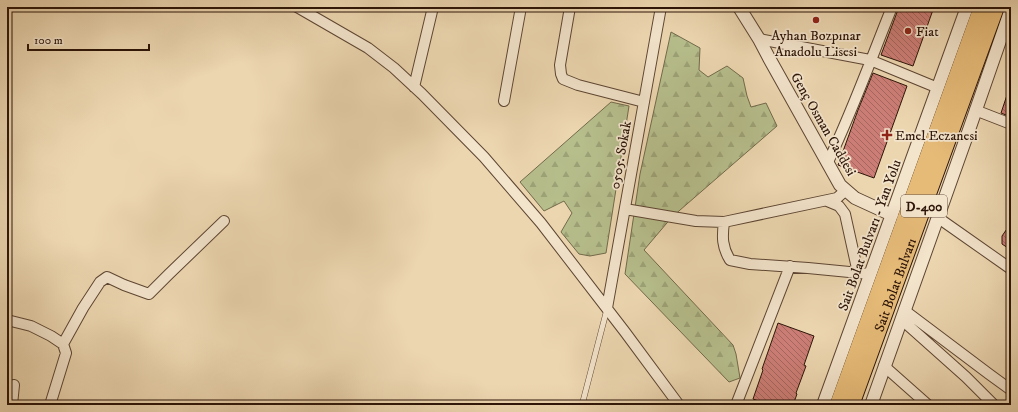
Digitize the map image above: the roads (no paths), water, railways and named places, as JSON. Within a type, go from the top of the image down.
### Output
[{"type":"highway","name":"D-400","points":[[838,405],[982,7]]},
{"type":"highway","name":"Sait Bolat Bulvarı","points":[[851,405],[996,7]]},
{"type":"street","points":[[297,7],[313,11],[368,48],[394,68],[489,163],[541,223],[607,308],[679,405]]},
{"type":"street","points":[[414,87],[433,7]]},
{"type":"street","points":[[504,100],[521,7]]},
{"type":"street","points":[[570,7],[560,65],[561,74],[564,80],[644,102]]},
{"type":"street","name":"0505. Sokak","points":[[607,308],[661,7]]},
{"type":"street","name":"Genç Osman Caddesi","points":[[739,7],[759,39],[840,185],[855,198],[892,215]]},
{"type":"street","points":[[828,162],[860,88],[892,7]]},
{"type":"street","name":"Sait Bolat Bulvarı - Yan Yolu","points":[[823,405],[966,7]]},
{"type":"street","points":[[871,405],[1011,9]]},
{"type":"street","points":[[759,39],[870,60],[938,88]]},
{"type":"street","points":[[975,110],[1011,124]]},
{"type":"street","points":[[625,209],[696,221],[724,222],[827,201],[838,198],[846,190]]},
{"type":"street","points":[[827,201],[839,206],[845,214],[858,272]]},
{"type":"street","points":[[937,217],[1011,270]]},
{"type":"street","points":[[63,344],[83,308],[100,282],[107,277],[149,294],[224,221]]},
{"type":"street","points":[[724,222],[722,237],[725,252],[730,260],[750,264],[790,266],[870,274]]},
{"type":"street","points":[[736,405],[790,266]]},
{"type":"street","points":[[903,314],[1011,390]]},
{"type":"street","points":[[903,314],[994,405]]},
{"type":"street","points":[[7,320],[31,326],[63,344],[66,353],[50,405]]},
{"type":"street","points":[[884,366],[928,405]]},
{"type":"street","points":[[12,405],[14,385]]},
{"type":"lane","points":[[582,405],[607,308]]},
{"type":"place","name":"Ayhan Bozpınar Anadolu Lisesi","points":[[816,20]]},
{"type":"place","name":"Fiat","points":[[908,31]]},
{"type":"place","name":"Emel Eczanesi","points":[[887,135]]}]
